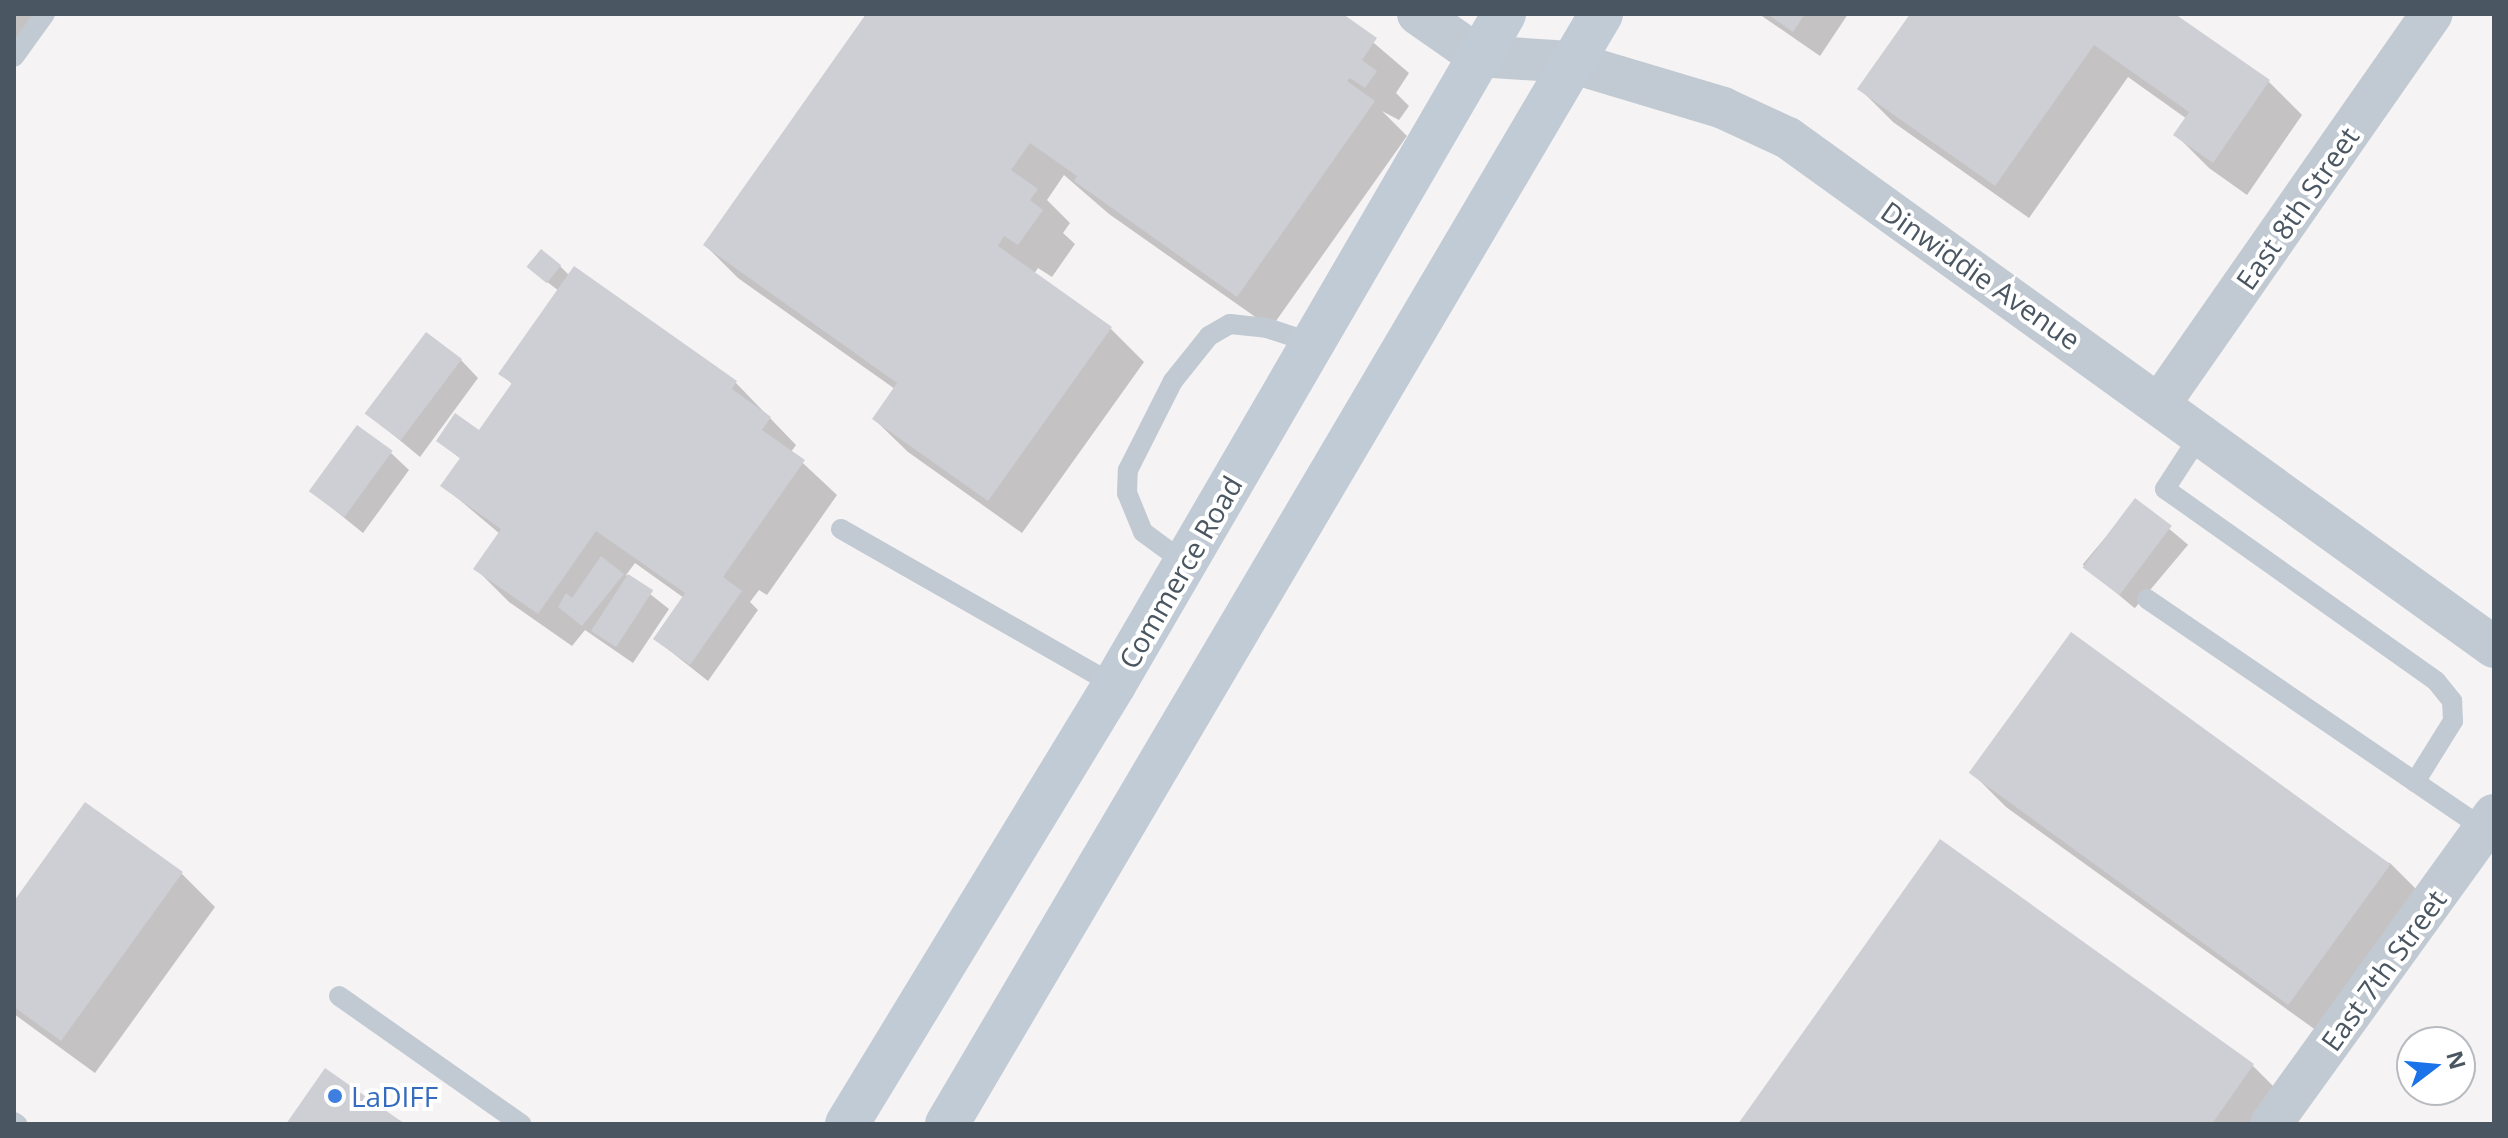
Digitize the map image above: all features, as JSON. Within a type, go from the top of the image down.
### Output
[{"type":"main road","name":"Commerce Road","points":[[847,1124],[1114,685],[1504,14]]},
{"type":"main road","points":[[947,1124],[1601,14]]},
{"type":"street","points":[[1418,14],[1478,56]]},
{"type":"street","name":"East 8th Street","points":[[2161,402],[2432,14]]},
{"type":"street","name":"Dinwiddie Avenue","points":[[1478,56],[1570,62],[1723,108],[1788,138],[2161,402],[2494,647]]},
{"type":"street","name":"East 7th Street","points":[[2271,1124],[2489,822]]},
{"type":"lane","points":[[14,57],[45,14]]},
{"type":"lane","points":[[1185,563],[1143,532],[1127,493],[1128,470],[1173,381],[1209,336],[1230,324],[1267,328],[1312,343]]},
{"type":"lane","points":[[2202,432],[2165,489],[2436,681],[2452,701],[2453,721],[2415,782]]},
{"type":"lane","points":[[841,529],[1114,685]]},
{"type":"lane","points":[[2147,599],[2415,782],[2489,822]]},
{"type":"lane","points":[[339,996],[521,1124]]},
{"type":"building","points":[[866,14],[1343,14],[1377,38],[1362,60],[1377,71],[1365,88],[1350,78],[1347,81],[1375,101],[1237,297],[1074,181],[1077,176],[1030,143],[1011,170],[1038,189],[1030,200],[1043,210],[1018,245],[1004,236],[998,246],[1112,327],[988,501],[872,419],[897,383],[703,245]]},
{"type":"building","points":[[1767,14],[1805,14],[1793,32]]},
{"type":"building","points":[[1910,14],[2175,14],[2270,80],[2213,163],[2173,135],[2189,112],[2094,45],[1995,186],[1857,89]]},
{"type":"building","points":[[541,249],[561,265],[547,283],[527,267]]},
{"type":"building","points":[[574,266],[737,381],[732,389],[771,417],[762,430],[805,460],[723,577],[742,591],[690,665],[653,639],[685,593],[596,531],[538,614],[473,569],[501,529],[440,486],[460,458],[436,441],[455,413],[479,430],[512,383],[498,374]]},
{"type":"building","points":[[426,332],[462,359],[401,441],[365,413]]},
{"type":"building","points":[[357,425],[393,451],[344,517],[309,491]]},
{"type":"building","points":[[2135,498],[2172,526],[2119,595],[2083,567]]},
{"type":"building","points":[[601,556],[624,574],[582,626],[558,607],[566,593],[572,598]]},
{"type":"building","points":[[628,574],[653,590],[616,647],[591,631]]},
{"type":"building","points":[[2071,632],[2391,864],[2288,1005],[1969,773]]},
{"type":"building","points":[[85,802],[183,872],[61,1041],[14,1007],[14,901]]},
{"type":"building","points":[[1940,839],[2254,1064],[2212,1124],[1738,1124]]},
{"type":"building","name":"LaDIFF","points":[[325,1068],[405,1124],[286,1124]]},
{"type":"place","name":"LaDIFF","points":[[335,1096]]}]
